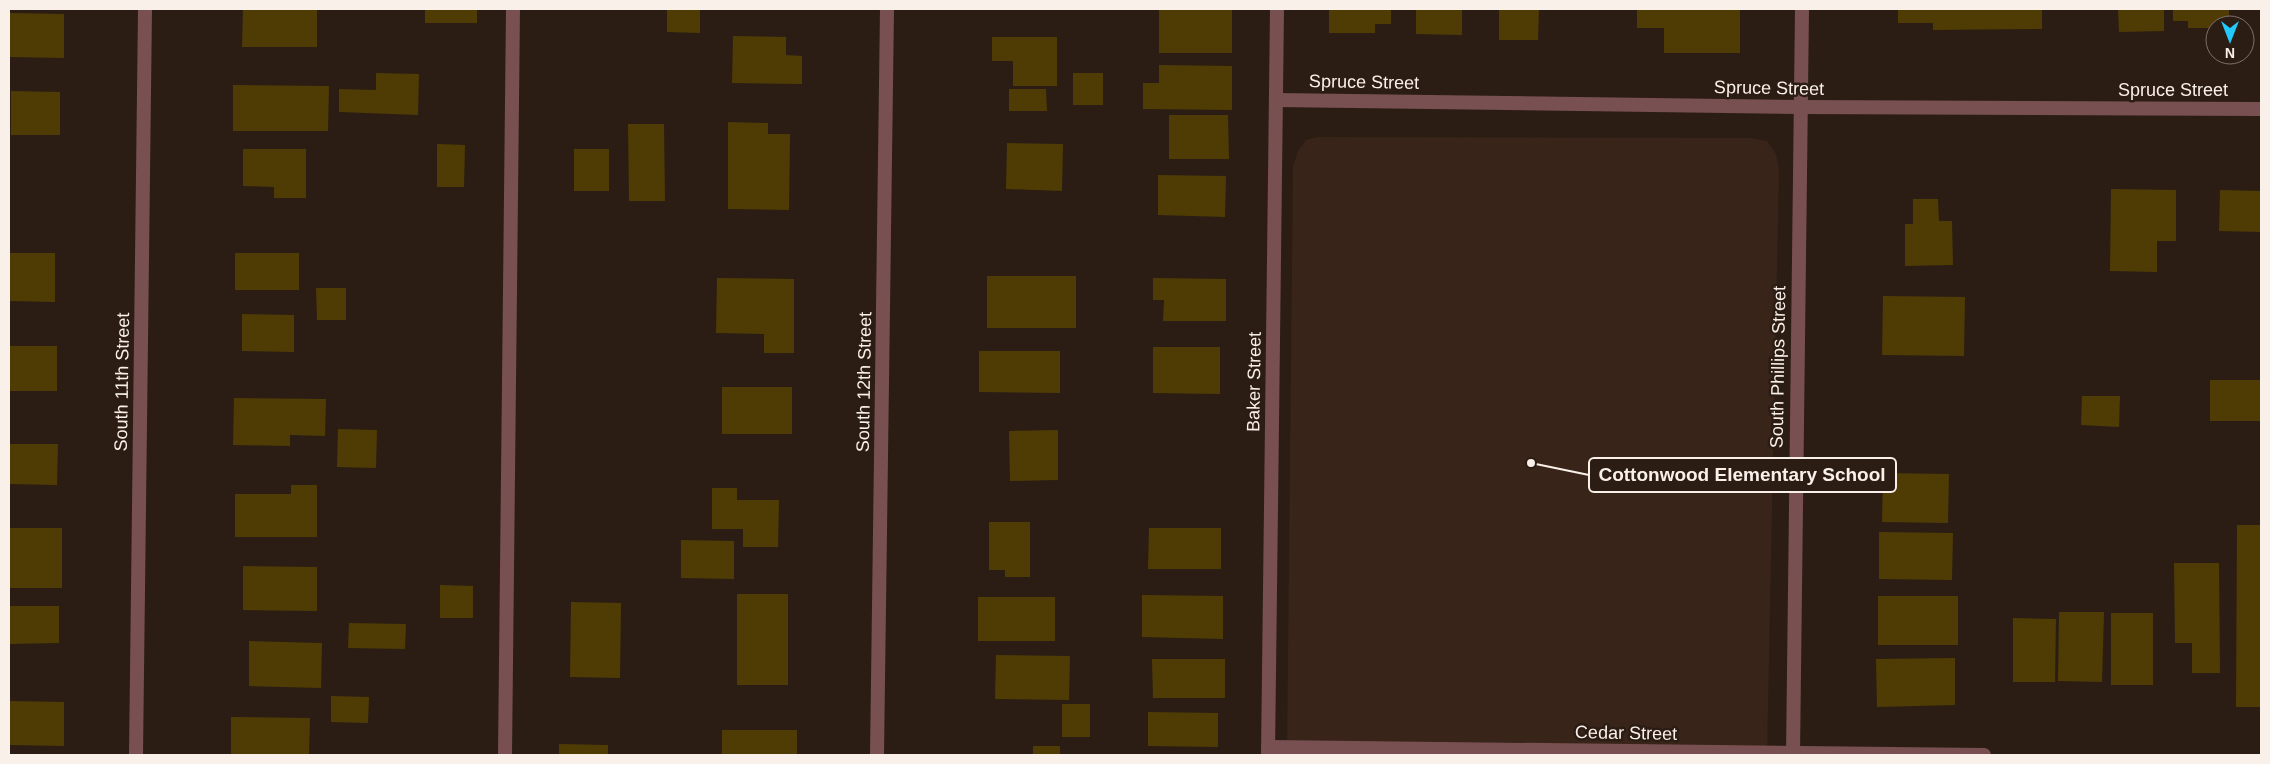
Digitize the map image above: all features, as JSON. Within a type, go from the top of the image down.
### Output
[{"type":"street","name":"South 11th Street","points":[[136,755],[145,9]]},
{"type":"street","points":[[505,755],[513,9]]},
{"type":"street","name":"South 12th Street","points":[[877,755],[888,9]]},
{"type":"street","name":"Baker Street","points":[[1268,751],[1277,9]]},
{"type":"street","name":"South Phillips Street","points":[[1793,754],[1802,9]]},
{"type":"street","name":"Spruce Street","points":[[1276,100],[1800,108],[2261,109]]},
{"type":"street","name":"Cedar Street","points":[[1268,751],[1984,755]]},
{"type":"shaded area","points":[[1318,137],[1751,138],[1767,141],[1776,154],[1779,170],[1767,755],[1287,755],[1293,166],[1298,151],[1306,140]]},
{"type":"building","points":[[243,9],[317,9],[317,47],[242,47]]},
{"type":"building","points":[[425,9],[477,9],[477,23],[425,23]]},
{"type":"building","points":[[667,9],[700,9],[700,33],[667,32]]},
{"type":"building","points":[[1159,9],[1232,9],[1232,53],[1159,53]]},
{"type":"building","points":[[1329,9],[1391,9],[1391,24],[1375,24],[1375,33],[1329,33]]},
{"type":"building","points":[[1416,9],[1462,9],[1462,35],[1416,34]]},
{"type":"building","points":[[1499,9],[1539,9],[1538,40],[1499,40]]},
{"type":"building","points":[[1637,9],[1740,9],[1740,53],[1664,53],[1664,28],[1637,28]]},
{"type":"building","points":[[1898,9],[2042,9],[2042,29],[1933,30],[1933,23],[1898,23]]},
{"type":"building","points":[[2118,9],[2164,9],[2164,31],[2119,32]]},
{"type":"building","points":[[2173,9],[2229,9],[2229,15],[2205,15],[2205,28],[2188,28],[2188,21],[2173,21]]},
{"type":"building","points":[[9,13],[64,14],[64,58],[9,57]]},
{"type":"building","points":[[733,36],[786,37],[786,55],[802,56],[802,84],[732,83]]},
{"type":"building","points":[[992,37],[1057,37],[1057,86],[1013,86],[1013,61],[992,61]]},
{"type":"building","points":[[1159,65],[1232,66],[1232,110],[1143,109],[1143,83],[1159,83]]},
{"type":"building","points":[[376,73],[419,74],[418,115],[339,112],[339,89],[376,90]]},
{"type":"building","points":[[1073,73],[1103,73],[1103,105],[1073,105]]},
{"type":"building","points":[[233,85],[329,86],[328,131],[233,131]]},
{"type":"building","points":[[1009,89],[1046,89],[1047,111],[1009,111]]},
{"type":"building","points":[[11,91],[60,92],[60,135],[11,135]]},
{"type":"building","points":[[1169,115],[1228,115],[1229,159],[1169,159]]},
{"type":"building","points":[[728,122],[768,123],[768,134],[790,134],[789,210],[728,209]]},
{"type":"building","points":[[628,124],[664,124],[665,201],[629,201]]},
{"type":"building","points":[[1007,143],[1063,144],[1062,191],[1006,189]]},
{"type":"building","points":[[437,144],[465,145],[464,187],[437,187]]},
{"type":"building","points":[[243,149],[306,149],[306,198],[274,198],[274,187],[243,186]]},
{"type":"building","points":[[574,149],[609,149],[609,191],[574,191]]},
{"type":"building","points":[[1158,175],[1226,176],[1225,217],[1158,215]]},
{"type":"building","points":[[2111,189],[2176,190],[2176,241],[2157,241],[2157,272],[2110,271]]},
{"type":"building","points":[[2220,190],[2261,191],[2261,232],[2219,231]]},
{"type":"building","points":[[1913,199],[1938,199],[1939,221],[1952,221],[1953,265],[1905,266],[1905,224],[1913,224]]},
{"type":"building","points":[[9,253],[55,253],[55,302],[9,301]]},
{"type":"building","points":[[235,253],[299,253],[299,290],[235,290]]},
{"type":"building","points":[[987,276],[1076,276],[1076,328],[987,328]]},
{"type":"building","points":[[717,278],[794,279],[794,353],[764,353],[764,334],[716,333]]},
{"type":"building","points":[[1153,278],[1226,279],[1226,321],[1163,321],[1164,300],[1153,300]]},
{"type":"building","points":[[316,288],[346,288],[346,320],[317,320]]},
{"type":"building","points":[[1883,296],[1965,297],[1964,356],[1882,355]]},
{"type":"building","points":[[242,314],[294,315],[294,352],[242,351]]},
{"type":"building","points":[[9,346],[57,346],[57,391],[9,391]]},
{"type":"building","points":[[1153,347],[1220,347],[1220,394],[1153,393]]},
{"type":"building","points":[[979,351],[1060,351],[1060,393],[979,392]]},
{"type":"building","points":[[2210,380],[2261,380],[2261,421],[2210,421]]},
{"type":"building","points":[[722,387],[792,387],[792,434],[722,434]]},
{"type":"building","points":[[2082,396],[2120,396],[2119,427],[2081,425]]},
{"type":"building","points":[[234,398],[326,399],[325,436],[290,435],[290,446],[233,445]]},
{"type":"building","points":[[338,429],[377,430],[376,468],[337,467]]},
{"type":"building","points":[[1058,430],[1058,480],[1010,481],[1009,431]]},
{"type":"building","points":[[9,444],[58,444],[57,485],[9,484]]},
{"type":"building","points":[[1883,473],[1949,474],[1948,523],[1882,522]]},
{"type":"building","points":[[291,485],[317,485],[317,537],[235,537],[235,494],[291,494]]},
{"type":"building","points":[[712,488],[737,488],[737,500],[779,500],[778,547],[743,547],[743,529],[712,529]]},
{"type":"building","points":[[989,522],[1030,522],[1030,577],[1005,577],[1005,570],[989,570]]},
{"type":"building","points":[[2237,525],[2261,525],[2261,707],[2236,707]]},
{"type":"building","points":[[9,528],[62,528],[62,588],[9,588]]},
{"type":"building","points":[[1149,528],[1221,528],[1221,569],[1148,569]]},
{"type":"building","points":[[1879,532],[1953,533],[1952,580],[1879,579]]},
{"type":"building","points":[[681,540],[734,541],[734,579],[681,578]]},
{"type":"building","points":[[2174,563],[2219,563],[2220,673],[2192,673],[2192,643],[2175,643]]},
{"type":"building","points":[[243,566],[317,567],[317,611],[243,610]]},
{"type":"building","points":[[440,585],[473,586],[473,618],[440,618]]},
{"type":"building","points":[[737,594],[788,594],[788,685],[737,685]]},
{"type":"building","points":[[1142,595],[1223,596],[1223,639],[1142,637]]},
{"type":"building","points":[[1878,596],[1958,596],[1958,645],[1878,645]]},
{"type":"building","points":[[978,597],[1055,597],[1055,641],[978,641]]},
{"type":"building","points":[[571,602],[621,603],[620,678],[570,677]]},
{"type":"building","points":[[9,606],[59,606],[59,643],[9,644]]},
{"type":"building","points":[[2059,612],[2104,612],[2102,682],[2058,681]]},
{"type":"building","points":[[2111,613],[2153,613],[2153,685],[2111,685]]},
{"type":"building","points":[[2013,618],[2056,619],[2055,682],[2013,682]]},
{"type":"building","points":[[349,623],[406,624],[405,649],[348,648]]},
{"type":"building","points":[[249,641],[322,643],[321,688],[249,686]]},
{"type":"building","points":[[996,655],[1070,656],[1069,700],[995,699]]},
{"type":"building","points":[[1955,658],[1955,705],[1877,707],[1876,659]]},
{"type":"building","points":[[1152,659],[1225,659],[1225,698],[1153,698]]},
{"type":"building","points":[[331,696],[369,697],[368,723],[331,722]]},
{"type":"building","points":[[9,701],[64,702],[64,746],[9,745]]},
{"type":"building","points":[[1062,704],[1090,704],[1090,737],[1062,737]]},
{"type":"building","points":[[1148,712],[1218,713],[1218,747],[1148,746]]},
{"type":"building","points":[[231,717],[310,718],[309,755],[231,755]]},
{"type":"building","points":[[722,730],[797,730],[797,755],[722,755]]},
{"type":"building","points":[[559,744],[608,745],[608,755],[559,755]]},
{"type":"building","points":[[1033,746],[1060,746],[1060,755],[1033,755]]},
{"type":"place","name":"Cottonwood Elementary School","points":[[1531,463]]}]
